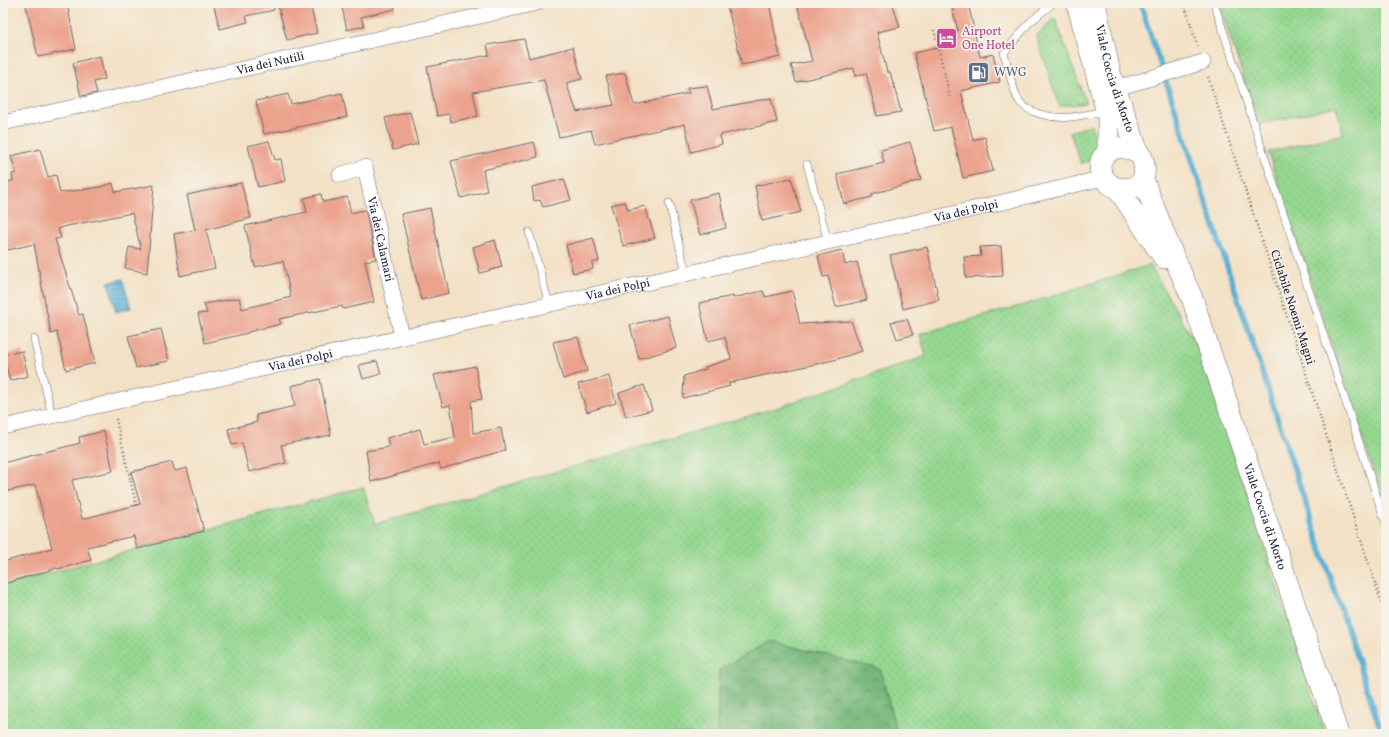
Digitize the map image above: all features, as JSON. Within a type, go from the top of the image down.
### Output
[{"type":"street","name":"Via dei Nutili","points":[[3,124],[537,3]]},
{"type":"street","name":"Viale Coccia di Morto","points":[[1077,3],[1108,116],[1108,152]]},
{"type":"street","name":"Viale Coccia di Morto","points":[[1095,3],[1110,73],[1138,152]]},
{"type":"street","points":[[1115,88],[1203,62]]},
{"type":"street","points":[[1115,148],[1124,148],[1138,152],[1144,161],[1145,171],[1143,179],[1136,187],[1111,183],[1101,170],[1101,161],[1108,152],[1115,148]]},
{"type":"street","name":"Via dei Calamari","points":[[340,175],[365,167],[402,337]]},
{"type":"street","name":"Viale Coccia di Morto","points":[[1143,179],[1169,246],[1192,298],[1338,734]]},
{"type":"street","name":"Viale Coccia di Morto","points":[[1111,183],[1192,298]]},
{"type":"street","name":"Via dei Polpi","points":[[3,427],[1009,201],[1111,183]]},
{"type":"lane","points":[[1053,3],[1029,23],[1004,53],[1016,94],[1024,107],[1038,113],[1069,117],[1106,110]]},
{"type":"lane","points":[[1214,3],[1386,524]]},
{"type":"lane","points":[[807,164],[828,242]]},
{"type":"lane","points":[[669,203],[686,274]]},
{"type":"lane","points":[[529,232],[549,304]]},
{"type":"lane","points":[[34,339],[52,416]]},
{"type":"path","name":"Ciclabile Noemi Magni","points":[[1184,3],[1386,616]]},
{"type":"path","points":[[934,30],[950,97]]},
{"type":"path","points":[[113,402],[137,508]]},
{"type":"green space","points":[[1219,3],[1386,3],[1386,508],[1268,152],[1343,134],[1336,106],[1259,125]]},
{"type":"green space","points":[[1055,18],[1086,103],[1059,106],[1036,36]]},
{"type":"green space","points":[[1091,125],[1102,156],[1081,164],[1070,132]]},
{"type":"green space","points":[[1150,265],[1202,355],[1325,734],[897,734],[880,669],[719,670],[717,734],[3,734],[3,586],[363,487],[375,524],[779,407],[926,356],[920,334],[1030,303]]},
{"type":"green space","points":[[769,641],[880,669],[897,734],[717,734],[719,670]]},
{"type":"water","points":[[123,279],[131,308],[116,312],[108,282]]},
{"type":"building","points":[[36,3],[67,3],[76,49],[38,57],[26,5]]},
{"type":"building","points":[[213,3],[273,3],[274,10],[246,16],[248,22],[220,29]]},
{"type":"building","points":[[277,3],[310,3],[317,33],[287,40]]},
{"type":"building","points":[[341,3],[394,3],[395,9],[361,17],[364,26],[347,30]]},
{"type":"building","points":[[735,3],[769,3],[780,57],[742,65],[727,5]]},
{"type":"building","points":[[797,3],[892,3],[900,27],[877,32],[887,72],[890,72],[901,112],[877,116],[866,73],[855,76],[854,68],[796,82],[791,65],[812,61]]},
{"type":"building","points":[[951,3],[968,3],[980,57],[993,54],[1000,82],[961,91],[973,140],[985,137],[993,171],[963,178],[951,127],[934,131],[914,53],[941,47],[938,36],[958,31]]},
{"type":"building","points":[[524,39],[529,58],[573,47],[582,79],[566,83],[577,112],[614,105],[606,76],[625,73],[634,105],[689,93],[687,88],[707,86],[713,109],[771,98],[777,122],[720,135],[722,144],[691,152],[685,124],[595,144],[591,130],[559,137],[544,80],[473,92],[478,116],[451,122],[449,114],[437,116],[427,67],[489,55],[487,45]]},
{"type":"building","points":[[100,56],[105,79],[94,82],[97,93],[81,96],[73,63]]},
{"type":"building","points":[[342,93],[347,117],[264,134],[256,101],[288,94],[291,104]]},
{"type":"building","points":[[410,112],[418,144],[393,150],[385,118]]},
{"type":"building","points":[[269,141],[275,160],[281,159],[285,181],[258,187],[248,146]]},
{"type":"building","points":[[534,142],[538,157],[483,170],[487,191],[461,198],[451,161]]},
{"type":"building","points":[[910,142],[921,180],[872,194],[872,197],[844,204],[837,174],[884,163],[881,150]]},
{"type":"building","points":[[40,149],[48,177],[56,175],[60,193],[100,187],[113,183],[115,192],[154,185],[147,273],[125,268],[129,247],[141,249],[132,213],[58,229],[61,238],[55,239],[79,315],[83,314],[95,363],[66,370],[57,332],[51,334],[34,244],[3,251],[3,182],[13,181],[12,174],[16,173],[11,156]]},
{"type":"building","points":[[791,178],[801,212],[762,221],[755,186]]},
{"type":"building","points":[[564,179],[571,200],[543,207],[540,200],[534,201],[532,187]]},
{"type":"building","points":[[241,183],[251,218],[206,230],[215,268],[180,276],[174,234],[195,230],[187,195]]},
{"type":"building","points":[[719,193],[726,228],[700,235],[690,200]]},
{"type":"building","points":[[321,194],[323,202],[347,197],[351,213],[365,210],[376,259],[365,261],[374,302],[343,309],[342,306],[279,319],[281,324],[205,343],[198,314],[207,313],[204,304],[239,298],[242,309],[291,297],[283,261],[255,267],[245,226],[307,212],[304,198]]},
{"type":"building","points":[[625,202],[628,210],[645,206],[655,238],[623,246],[611,205]]},
{"type":"building","points":[[430,208],[449,293],[421,300],[401,214]]},
{"type":"building","points":[[593,238],[599,261],[592,263],[593,269],[573,273],[566,245]]},
{"type":"building","points":[[495,240],[502,267],[480,273],[473,247]]},
{"type":"building","points":[[1001,246],[1003,276],[966,278],[964,257],[981,256],[980,247]]},
{"type":"building","points":[[927,247],[939,300],[903,309],[890,255]]},
{"type":"building","points":[[842,250],[845,265],[857,262],[867,300],[836,307],[828,276],[823,277],[818,256]]},
{"type":"building","points":[[763,291],[765,297],[792,291],[800,324],[851,321],[862,351],[834,360],[729,383],[730,386],[683,398],[684,376],[706,369],[705,367],[731,359],[725,337],[708,341],[699,303],[733,296],[733,298]]},
{"type":"building","points":[[668,316],[676,348],[639,359],[630,325]]},
{"type":"building","points":[[907,319],[913,335],[897,339],[891,322]]},
{"type":"building","points":[[161,329],[169,361],[136,368],[128,336]]},
{"type":"building","points":[[578,337],[587,371],[563,379],[553,342]]},
{"type":"building","points":[[22,351],[28,376],[10,381],[3,355]]},
{"type":"building","points":[[377,361],[381,374],[363,379],[359,365]]},
{"type":"building","points":[[475,366],[482,399],[471,401],[473,433],[501,428],[505,450],[441,469],[439,463],[371,482],[366,451],[389,447],[387,438],[420,429],[424,444],[455,437],[450,405],[443,407],[434,375]]},
{"type":"building","points":[[609,376],[616,403],[587,412],[578,384]]},
{"type":"building","points":[[320,379],[331,435],[281,445],[286,463],[249,472],[242,443],[232,445],[228,429],[257,422],[256,415],[295,406],[291,386]]},
{"type":"building","points":[[644,385],[652,410],[626,417],[619,393]]},
{"type":"building","points":[[104,431],[113,471],[72,480],[82,519],[140,504],[131,472],[172,462],[175,471],[187,468],[204,531],[137,549],[134,536],[87,547],[91,560],[58,569],[57,568],[3,584],[3,562],[52,548],[35,485],[3,492],[3,463],[80,443],[79,437]]},
{"type":"waterway","points":[[1140,3],[1382,734]]},
{"type":"place","name":"Airport One Hotel","points":[[947,38]]},
{"type":"place","name":"WWG","points":[[978,72]]}]
